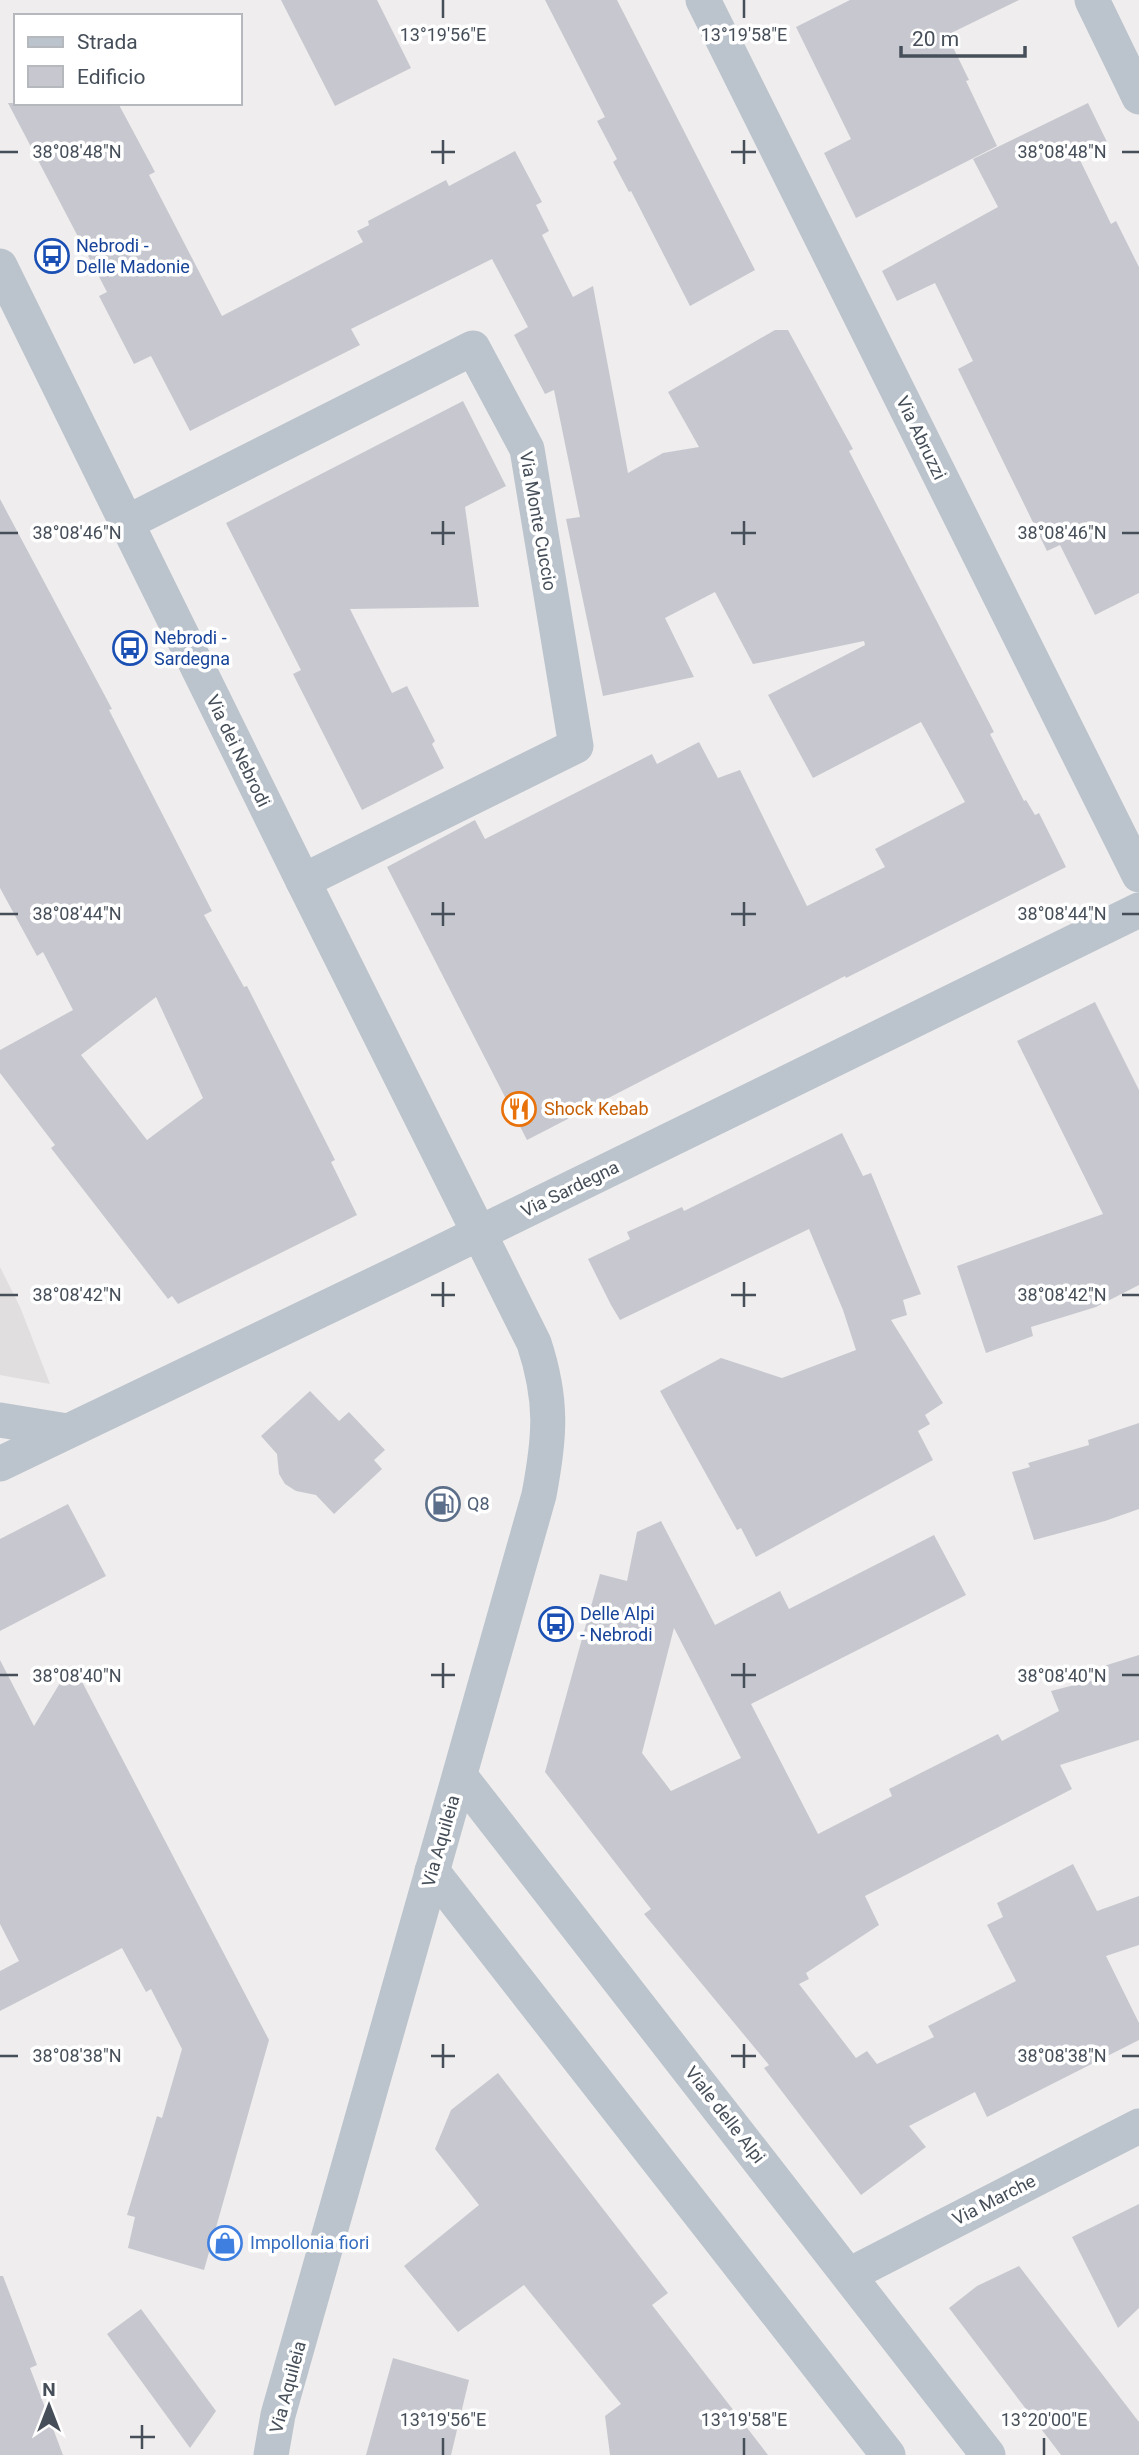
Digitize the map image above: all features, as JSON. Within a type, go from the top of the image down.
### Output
[{"type":"street","name":"Via Abruzzi","points":[[703,0],[1139,875]]},
{"type":"street","points":[[1092,0],[1139,97]]},
{"type":"street","name":"Via dei Nebrodi","points":[[0,266],[479,1234]]},
{"type":"street","name":"Via Monte Cuccio","points":[[126,523],[473,348],[527,449],[576,746],[303,881]]},
{"type":"street","name":"Via Sardegna","points":[[0,1464],[479,1234],[1139,910]]},
{"type":"street","name":"Via Aquileia","points":[[271,2455],[278,2415],[539,1495],[548,1446],[547,1394],[534,1343],[479,1234]]},
{"type":"street","points":[[0,1420],[67,1431]]},
{"type":"street","name":"Viale delle Alpi","points":[[460,1776],[988,2455]]},
{"type":"street","points":[[432,1871],[888,2455]]},
{"type":"street","name":"Via Marche","points":[[849,2275],[1139,2126]]},
{"type":"shaded area","points":[[0,1267],[20,1307],[50,1384],[0,1375]]},
{"type":"building","points":[[281,0],[377,0],[411,68],[335,106]]},
{"type":"building","points":[[545,0],[617,0],[755,270],[690,306],[631,191],[629,192],[613,162],[617,159],[597,121],[605,117]]},
{"type":"building","points":[[850,0],[1019,0],[947,35],[997,146],[856,218],[824,153],[851,139],[796,27]]},
{"type":"building","points":[[8,103],[119,105],[155,172],[149,175],[222,316],[363,242],[357,231],[369,225],[368,221],[446,180],[449,186],[515,151],[542,202],[536,205],[549,231],[542,235],[573,297],[593,286],[628,473],[663,453],[699,447],[668,392],[775,330],[788,330],[853,449],[849,451],[994,732],[990,734],[1024,801],[1026,800],[1035,815],[1039,813],[1066,867],[846,978],[845,976],[527,1140],[387,867],[475,820],[485,839],[652,754],[657,764],[699,742],[718,778],[740,770],[807,906],[885,867],[875,849],[965,802],[921,722],[813,778],[768,695],[865,645],[864,641],[753,664],[715,592],[665,618],[694,677],[603,696],[566,519],[580,517],[554,390],[545,394],[514,335],[528,327],[492,259],[351,329],[360,345],[190,431],[151,356],[134,364],[99,296],[107,292]]},
{"type":"building","points":[[1088,103],[1107,142],[1078,156],[1111,224],[1116,221],[1139,267],[1139,593],[1095,615],[1060,545],[1047,551],[958,369],[973,361],[935,283],[897,301],[882,271],[998,207],[973,159]]},
{"type":"building","points":[[463,401],[506,486],[465,507],[479,607],[350,609],[392,693],[407,686],[435,741],[432,744],[444,768],[362,810],[293,674],[301,670],[226,523]]},
{"type":"building","points":[[0,499],[112,709],[109,710],[212,911],[204,915],[244,987],[247,986],[335,1160],[331,1162],[357,1215],[178,1304],[172,1296],[168,1299],[51,1148],[55,1145],[0,1073],[0,1050],[73,1010],[43,952],[37,956],[0,888]],"holes":[[[156,997],[203,1098],[147,1140],[81,1055]]]},
{"type":"building","points":[[1095,1002],[1139,1090],[1139,1285],[1096,1307],[1031,1327],[1033,1336],[986,1353],[957,1266],[1103,1214],[1017,1041]]},
{"type":"building","points":[[842,1133],[863,1176],[871,1173],[921,1294],[903,1300],[907,1315],[891,1320],[943,1403],[925,1415],[930,1424],[918,1431],[933,1460],[756,1557],[741,1528],[737,1530],[660,1391],[721,1358],[782,1378],[856,1350],[843,1310],[809,1229],[620,1320],[588,1259],[630,1239],[627,1232],[682,1207],[684,1211]]},
{"type":"building","points":[[310,1391],[339,1421],[349,1412],[385,1450],[374,1460],[382,1469],[334,1514],[316,1495],[296,1491],[285,1484],[279,1474],[277,1454],[261,1436]]},
{"type":"building","points":[[1139,1423],[1139,1509],[1034,1540],[1012,1472],[1030,1467],[1028,1463],[1089,1445],[1088,1440]]},
{"type":"building","points":[[68,1504],[106,1576],[0,1631],[0,1539]]},
{"type":"building","points":[[661,1521],[715,1625],[780,1591],[789,1609],[934,1535],[966,1595],[751,1704],[818,1834],[892,1796],[889,1789],[998,1734],[1002,1741],[1059,1711],[1051,1691],[1094,1680],[1091,1670],[1139,1655],[1139,1740],[1060,1765],[1072,1789],[865,1896],[879,1925],[806,1973],[809,1979],[799,1984],[856,2058],[867,2051],[877,2064],[934,2037],[928,2026],[1016,1981],[987,1925],[1003,1917],[997,1903],[1073,1864],[1097,1911],[1139,1896],[1139,1945],[1106,1956],[1139,2023],[1139,2040],[987,2117],[975,2092],[909,2126],[926,2147],[861,2195],[764,2068],[769,2065],[644,1914],[651,1909],[545,1772],[600,1574],[627,1581],[637,1532]],"holes":[[[674,1628],[741,1758],[671,1791],[642,1753]]]},
{"type":"building","points":[[0,1660],[34,1726],[60,1683],[78,1674],[269,2040],[204,2270],[128,2248],[135,2217],[127,2215],[157,2116],[162,2118],[182,2049],[151,1989],[146,1992],[122,1948],[0,2011],[0,1971],[19,1961],[0,1924]]},
{"type":"building","points":[[498,2073],[668,2293],[652,2305],[768,2455],[610,2455],[605,2416],[621,2404],[524,2285],[458,2332],[404,2266],[479,2205],[435,2149],[451,2110]]},
{"type":"building","points":[[1139,2204],[1139,2308],[1118,2328],[1072,2237]]},
{"type":"building","points":[[1019,2266],[1139,2422],[1139,2455],[1061,2455],[949,2308],[977,2286]]},
{"type":"building","points":[[0,2276],[3,2276],[37,2365],[30,2368],[63,2455],[0,2455]]},
{"type":"building","points":[[141,2309],[216,2411],[190,2448],[107,2334]]},
{"type":"building","points":[[393,2358],[469,2380],[451,2455],[366,2455]]},
{"type":"place","name":"Nebrodi - Delle Madonie","points":[[52,256]]},
{"type":"place","name":"Nebrodi - Sardegna","points":[[130,648]]},
{"type":"place","name":"Shock Kebab","points":[[519,1109]]},
{"type":"place","name":"Q8","points":[[443,1504]]},
{"type":"place","name":"Delle Alpi - Nebrodi","points":[[556,1624]]},
{"type":"place","name":"Impollonia fiori","points":[[225,2243]]}]
